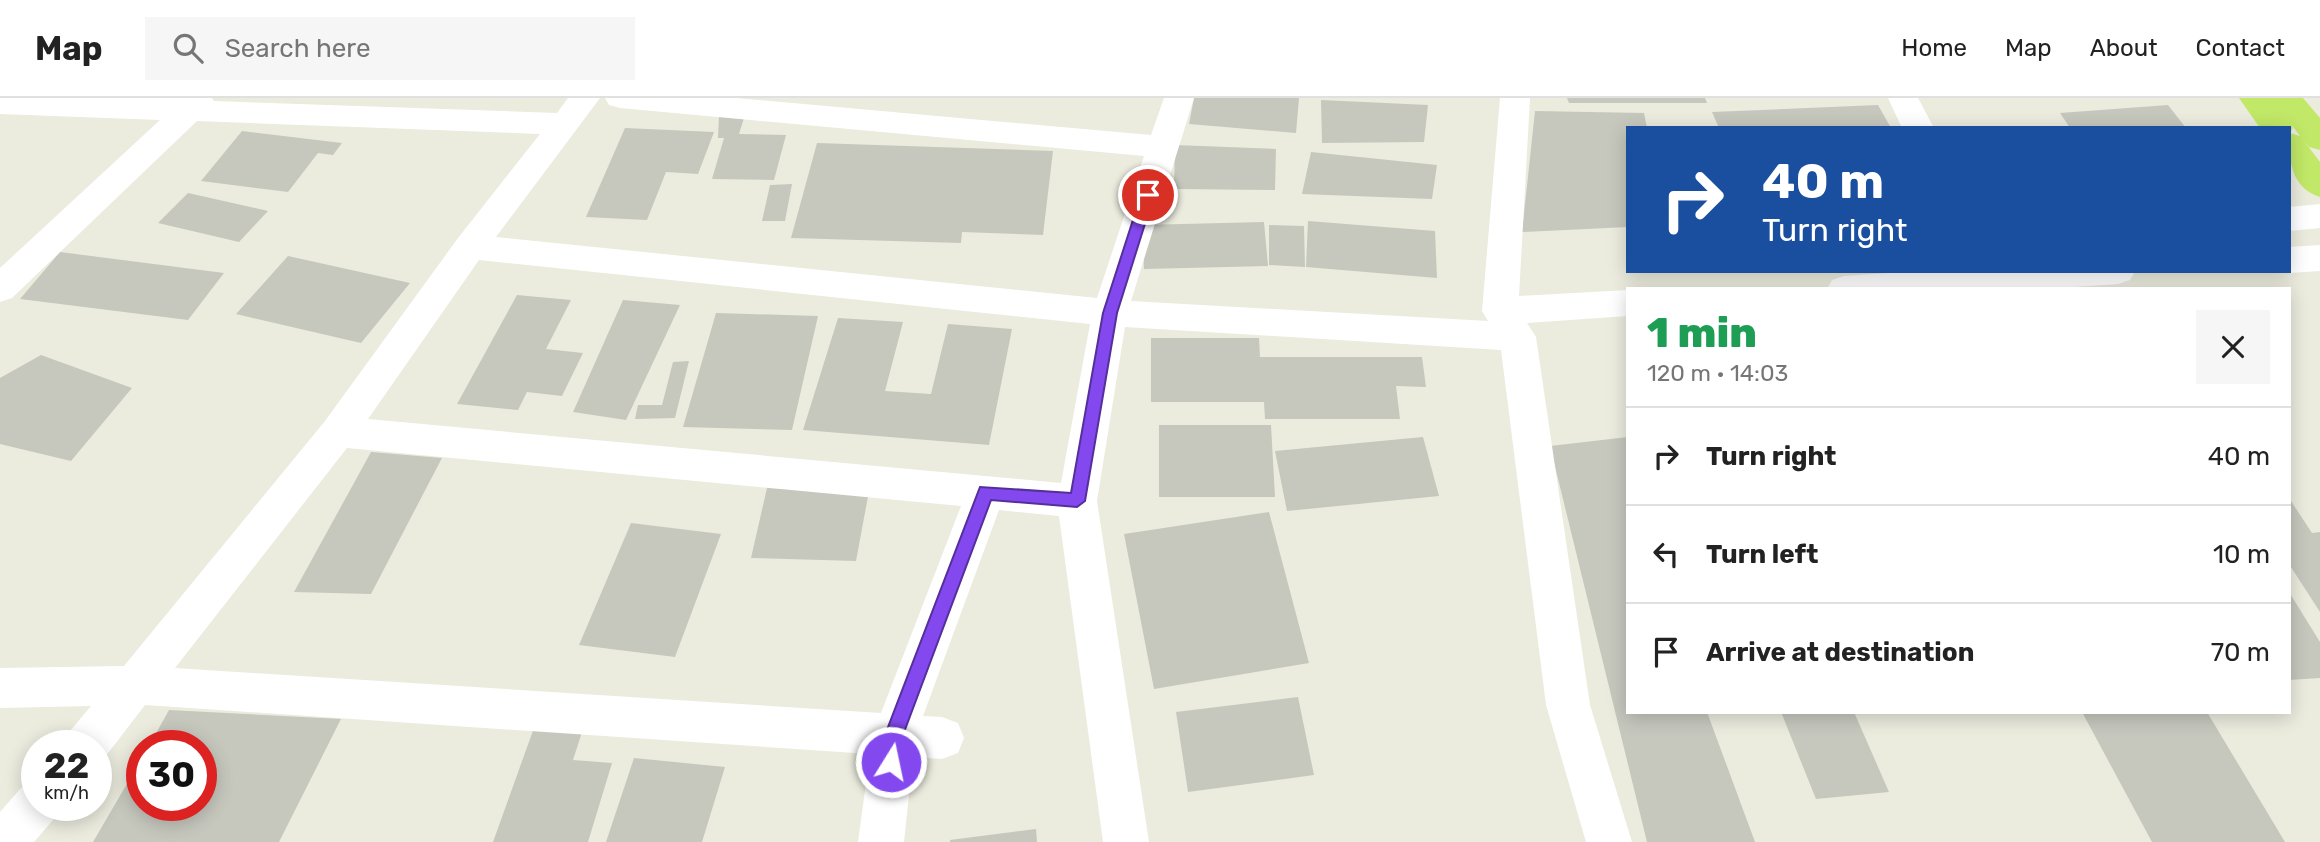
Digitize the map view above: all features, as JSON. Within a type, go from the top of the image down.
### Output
[{"type":"main road","points":[[2254,98],[2275,126]]},
{"type":"main road","points":[[2286,98],[2320,139]]},
{"type":"main road","points":[[2291,147],[2320,185]]},
{"type":"street","points":[[620,98],[1163,147]]},
{"type":"street","points":[[1126,842],[1077,501],[1110,313],[1179,98]]},
{"type":"street","points":[[1514,98],[1509,324],[1523,390],[1567,705],[1609,842]]},
{"type":"street","points":[[1903,98],[1917,126]]},
{"type":"street","points":[[0,104],[197,104],[576,111]]},
{"type":"street","points":[[0,289],[197,104]]},
{"type":"street","points":[[99,730],[338,432],[470,247],[576,111]]},
{"type":"street","points":[[2291,219],[2320,216]]},
{"type":"street","points":[[470,247],[1110,313],[1509,324],[1626,303]]},
{"type":"street","points":[[2291,260],[2320,258]]},
{"type":"street","points":[[1874,287],[2088,273]]},
{"type":"street","points":[[338,432],[1077,501]]},
{"type":"street","points":[[881,842],[894,735],[986,492]]},
{"type":"street","points":[[0,688],[137,685],[942,738]]},
{"type":"street","points":[[5,842],[23,821]]},
{"type":"street","points":[[18,842],[29,821]]},
{"type":"building","points":[[1194,98],[1299,98],[1296,133],[1189,124]]},
{"type":"building","points":[[1567,98],[1705,98],[1707,103],[1569,103]]},
{"type":"building","points":[[1321,100],[1428,105],[1424,142],[1322,143]]},
{"type":"building","points":[[1878,105],[1890,126],[1718,126],[1712,112]]},
{"type":"building","points":[[2168,105],[2184,126],[2069,126],[2060,113]]},
{"type":"building","points":[[1535,111],[1644,113],[1647,126],[1626,126],[1626,227],[1522,232]]},
{"type":"building","points":[[719,115],[745,115],[739,134],[786,135],[774,180],[712,179],[724,138],[718,138]]},
{"type":"building","points":[[625,128],[714,132],[698,174],[666,172],[647,220],[586,217]]},
{"type":"building","points":[[242,131],[342,143],[333,155],[318,153],[288,192],[201,181]]},
{"type":"building","points":[[817,143],[1053,151],[1043,235],[962,232],[961,243],[791,238]]},
{"type":"building","points":[[1175,145],[1276,149],[1275,190],[1174,189]]},
{"type":"building","points":[[1311,152],[1437,165],[1432,199],[1302,194]]},
{"type":"building","points":[[792,184],[785,221],[762,221],[770,185]]},
{"type":"building","points":[[188,193],[268,211],[239,242],[158,223]]},
{"type":"building","points":[[1308,221],[1435,231],[1437,278],[1306,267]]},
{"type":"building","points":[[1264,222],[1268,266],[1144,269],[1142,225]]},
{"type":"building","points":[[1269,225],[1304,226],[1305,267],[1269,265]]},
{"type":"building","points":[[60,252],[224,273],[188,320],[20,299]]},
{"type":"building","points":[[288,256],[410,283],[361,343],[236,314]]},
{"type":"building","points":[[517,295],[571,300],[546,349],[583,353],[562,396],[527,392],[518,410],[457,404]]},
{"type":"building","points":[[623,300],[680,305],[626,420],[573,412]]},
{"type":"building","points":[[716,313],[818,316],[792,430],[683,427]]},
{"type":"building","points":[[838,318],[903,322],[885,391],[931,394],[948,324],[1012,329],[989,445],[803,430]]},
{"type":"building","points":[[1151,338],[1259,338],[1260,357],[1422,357],[1426,387],[1396,386],[1400,419],[1265,419],[1264,402],[1151,402]]},
{"type":"building","points":[[41,355],[132,388],[71,461],[0,444],[0,378]]},
{"type":"building","points":[[689,361],[675,418],[635,419],[638,405],[662,405],[673,362]]},
{"type":"building","points":[[1159,425],[1271,425],[1275,497],[1159,497]]},
{"type":"building","points":[[1423,437],[1439,496],[1287,511],[1275,451]]},
{"type":"building","points":[[1626,437],[1626,714],[1708,714],[1755,842],[1647,842],[1550,446]]},
{"type":"building","points":[[371,452],[442,458],[371,594],[294,592]]},
{"type":"building","points":[[767,488],[869,491],[856,561],[751,558]]},
{"type":"building","points":[[2291,501],[2312,533],[2320,532],[2320,612],[2291,567]]},
{"type":"building","points":[[1269,512],[1309,663],[1154,689],[1124,534]]},
{"type":"building","points":[[631,523],[721,534],[675,657],[579,645]]},
{"type":"building","points":[[2291,595],[2320,642],[2320,678],[2291,680]]},
{"type":"building","points":[[1298,697],[1314,775],[1188,792],[1176,712]]},
{"type":"building","points":[[169,710],[341,719],[279,842],[93,842],[105,821],[112,821],[112,809],[126,785],[126,821],[217,821],[217,730],[158,730]]},
{"type":"building","points":[[1782,714],[1855,714],[1889,792],[1816,799]]},
{"type":"building","points":[[2083,714],[2208,714],[2285,842],[2152,842]]},
{"type":"building","points":[[535,725],[583,729],[573,760],[612,763],[588,842],[493,842]]},
{"type":"building","points":[[634,758],[725,767],[702,842],[606,842]]},
{"type":"building","points":[[1036,829],[1037,842],[950,842],[950,840]]},
{"type":"route","points":[[891,762],[894,735],[986,492],[1077,501],[1110,313],[1148,195]]}]
